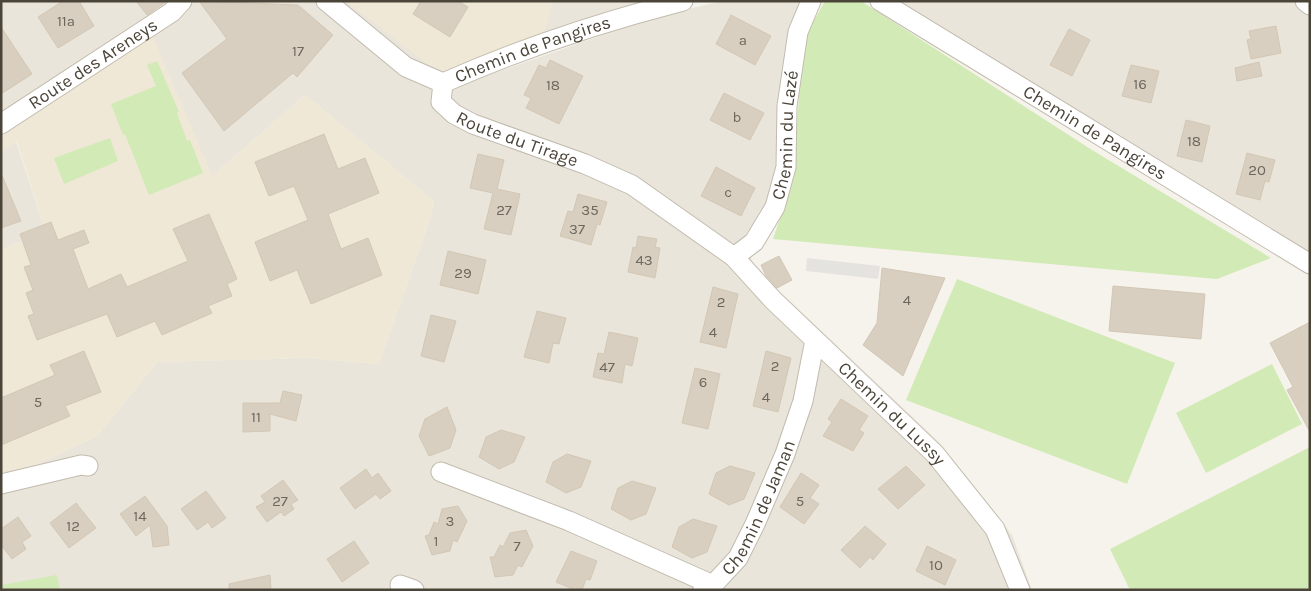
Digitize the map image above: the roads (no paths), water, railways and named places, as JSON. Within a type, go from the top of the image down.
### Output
[{"type":"street","name":"Route des Areneys","points":[[1,124],[172,12],[182,1]]},
{"type":"street","points":[[326,1],[406,67],[443,83]]},
{"type":"street","name":"Chemin de Pangires","points":[[443,83],[489,63],[570,34],[683,1]]},
{"type":"street","name":"Chemin du Lazé","points":[[734,257],[754,242],[775,207],[786,167],[787,106],[798,32],[811,1]]},
{"type":"street","name":"Chemin de Pangires","points":[[880,1],[1310,264]]},
{"type":"street","points":[[1305,1],[1310,5]]},
{"type":"street","name":"Route du Tirage","points":[[443,83],[441,102],[463,120],[585,164],[632,185],[734,257]]},
{"type":"street","name":"Chemin du Lussy","points":[[734,257],[773,300],[935,454],[995,529],[1020,590]]},
{"type":"street","name":"Chemin de Jaman","points":[[441,472],[569,521],[708,587],[738,558],[785,454],[803,401],[816,340]]},
{"type":"street","points":[[1,484],[81,464],[88,466]]}]
